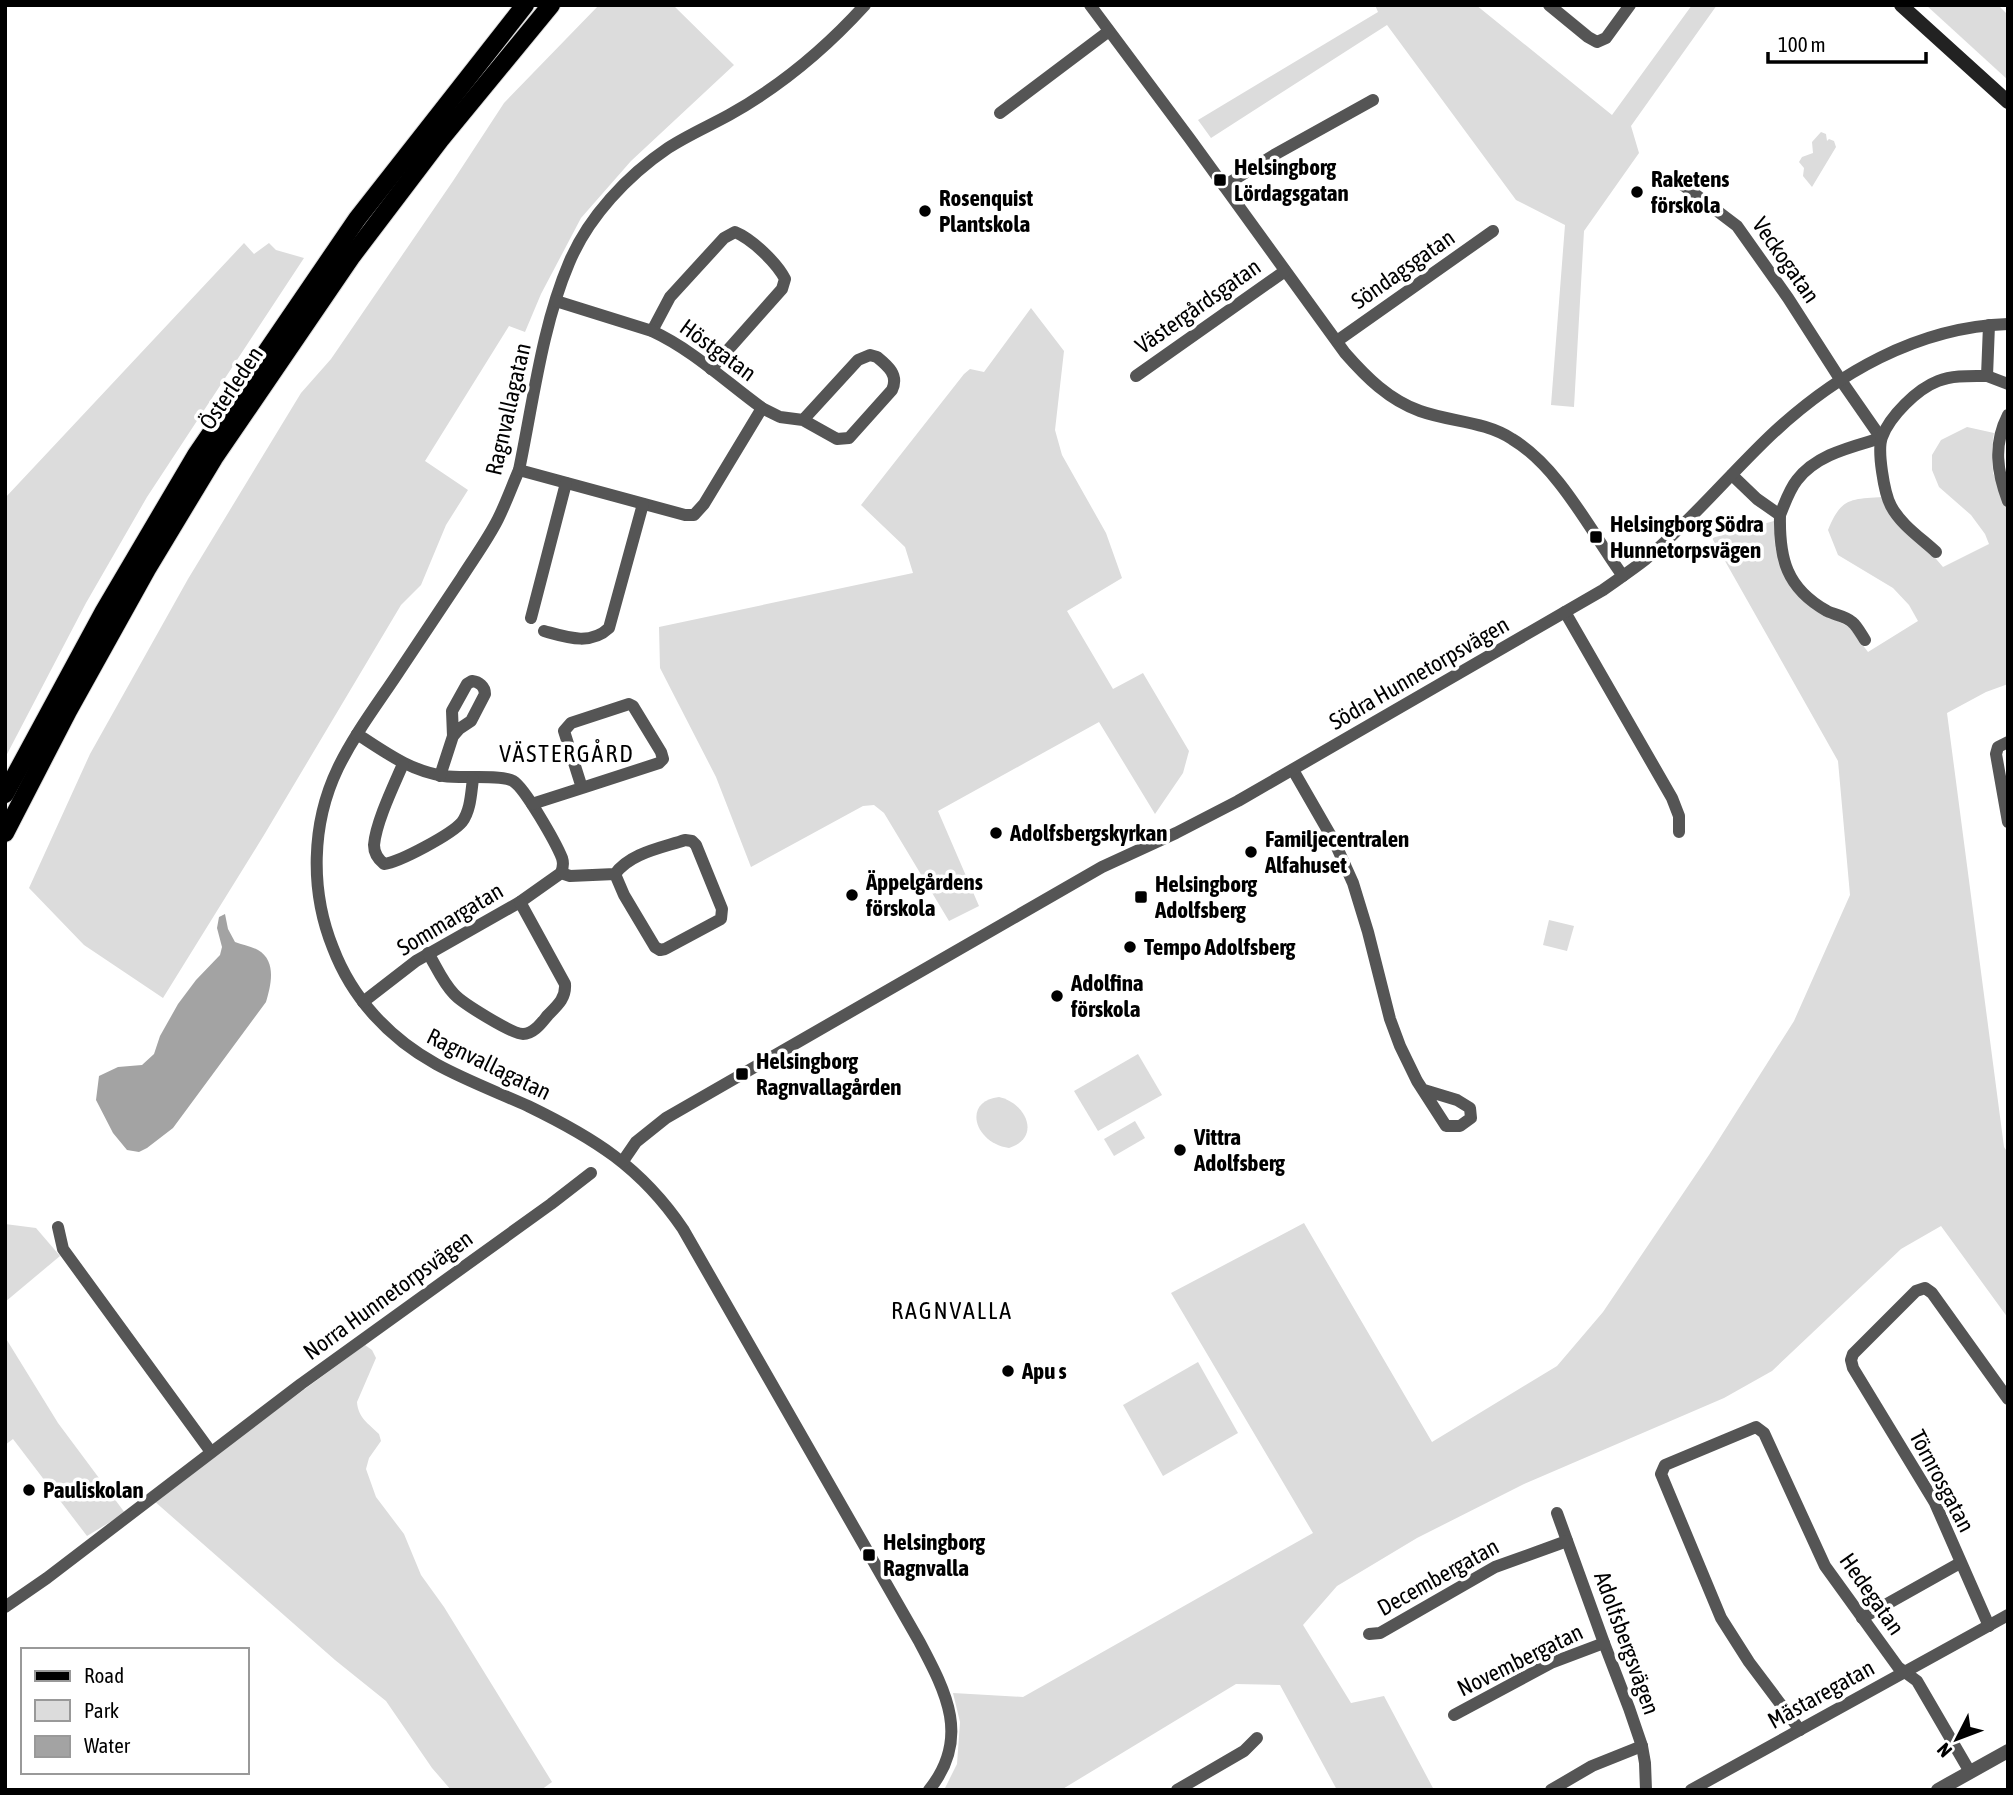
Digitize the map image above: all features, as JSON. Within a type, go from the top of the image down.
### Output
[{"type":"main road","name":"Österleden","points":[[5,794],[104,611],[196,455],[357,219],[524,5]]},
{"type":"main road","name":"Österleden","points":[[5,833],[134,592],[220,448],[352,256],[440,140],[551,5]]},
{"type":"main road","points":[[1900,5],[2008,102]]},
{"type":"street","name":"Ragnvallagatan","points":[[865,5],[830,43],[781,83],[670,147],[629,180],[605,205],[585,233],[569,263],[556,301],[538,372],[519,470],[491,532],[357,734],[337,770],[323,811],[318,837],[317,874],[325,929],[341,968],[380,1023],[436,1065],[528,1106],[580,1133],[623,1161],[659,1198],[683,1229],[919,1641],[944,1690],[951,1720],[950,1742],[944,1766],[929,1790]]},
{"type":"street","name":"Västergårdsgatan","points":[[1090,5],[1359,369],[1395,400],[1421,412],[1488,427],[1533,453],[1561,487],[1623,576]]},
{"type":"street","points":[[1549,5],[1597,42],[1606,38],[1630,5]]},
{"type":"street","points":[[1000,113],[1109,32]]},
{"type":"street","points":[[1224,186],[1373,100]]},
{"type":"street","name":"Veckogatan","points":[[1679,182],[1737,226],[1840,379]]},
{"type":"street","name":"Söndagsgatan","points":[[1337,341],[1493,231]]},
{"type":"street","points":[[652,331],[670,297],[724,238],[735,232],[745,236],[780,270],[785,279],[782,289],[711,369]]},
{"type":"street","name":"Västergårdsgatan","points":[[1136,376],[1285,271]]},
{"type":"street","name":"Höstgatan","points":[[519,470],[685,515],[694,515],[704,504],[762,408],[665,337],[556,301]]},
{"type":"street","name":"Södra Hunnetorpsvägen","points":[[623,1161],[636,1142],[666,1118],[1102,867],[1238,801],[1603,590],[1646,559],[1793,416],[1840,379],[1882,356],[1928,338],[1989,325],[2008,324]]},
{"type":"street","points":[[1987,376],[1989,325]]},
{"type":"street","points":[[762,408],[780,417],[803,420],[837,439],[849,438],[892,390],[895,383],[894,374],[877,357],[866,356],[859,360],[803,420]]},
{"type":"street","points":[[1865,640],[1852,621],[1827,610],[1808,597],[1786,568],[1779,544],[1780,515],[1797,480],[1811,465],[1836,452],[1881,438],[1915,393],[1939,380],[1987,376],[2008,384]]},
{"type":"street","points":[[1840,379],[1881,438],[1882,480],[1891,508],[1936,552]]},
{"type":"street","points":[[2008,415],[1996,458],[2008,501]]},
{"type":"street","points":[[1732,475],[1756,499],[1780,515]]},
{"type":"street","points":[[531,618],[566,483]]},
{"type":"street","points":[[544,631],[576,640],[604,633],[609,628],[643,504]]},
{"type":"street","points":[[1565,612],[1672,798],[1679,816],[1679,832]]},
{"type":"street","points":[[532,804],[582,788],[659,763],[663,759],[661,752],[633,706],[629,704],[567,726],[564,731],[582,788]]},
{"type":"street","points":[[357,734],[403,764],[440,776],[474,779],[501,777],[511,780],[532,804],[562,858],[561,873],[570,876],[615,874]]},
{"type":"street","points":[[440,776],[453,736]]},
{"type":"street","points":[[2008,742],[1998,747],[1996,754],[2008,822]]},
{"type":"street","points":[[403,764],[387,799],[374,847],[377,858],[384,864],[402,859],[456,828],[464,820],[474,779]]},
{"type":"street","points":[[1293,770],[1335,843],[1353,883],[1395,1034],[1424,1090]]},
{"type":"street","points":[[685,840],[692,841],[723,909],[723,915],[721,919],[665,950],[660,950],[655,947],[615,874],[621,865],[631,859],[685,840]]},
{"type":"street","name":"Sommargatan","points":[[363,1002],[428,953],[520,902],[561,873]]},
{"type":"street","points":[[428,953],[452,993],[464,1003],[514,1032],[525,1034],[536,1029],[562,1000],[566,992],[565,984],[520,902]]},
{"type":"street","name":"Norra Hunnetorpsvägen","points":[[5,1606],[47,1578],[211,1451],[591,1173]]},
{"type":"street","points":[[58,1227],[63,1249],[211,1451]]},
{"type":"street","name":"Törnrosgatan","points":[[1989,1626],[1935,1503],[1853,1368],[1851,1360],[1853,1354],[1916,1291],[1925,1288],[1932,1293],[2008,1399]]},
{"type":"street","name":"Hedegatan","points":[[1800,1730],[1749,1662],[1721,1618],[1661,1474],[1665,1465],[1753,1428],[1759,1428],[1764,1433],[1825,1566],[1898,1667],[1917,1681],[1970,1772]]},
{"type":"street","name":"Adolfsbergsvägen","points":[[1557,1513],[1642,1746],[1646,1790]]},
{"type":"street","name":"Decembergatan","points":[[1369,1634],[1380,1633],[1495,1567],[1567,1541]]},
{"type":"street","points":[[1862,1618],[1960,1563]]},
{"type":"street","name":"Mästaregatan","points":[[1691,1790],[2008,1615]]},
{"type":"street","name":"Novembergatan","points":[[1454,1715],[1551,1663],[1604,1643]]},
{"type":"street","points":[[1177,1790],[1244,1751],[1257,1738]]},
{"type":"street","points":[[1551,1790],[1592,1766],[1642,1746]]},
{"type":"street","points":[[1938,1790],[2008,1751]]},
{"type":"green space","points":[[599,5],[673,5],[734,65],[631,161],[581,218],[541,294],[525,332],[509,326],[425,461],[468,490],[446,525],[421,585],[401,605],[163,998],[84,945],[29,888],[90,754],[188,579],[301,393],[331,359],[504,103]]},
{"type":"green space","points":[[1375,5],[1476,5],[1612,115],[1692,5],[1717,5],[1631,126],[1639,153],[1584,231],[1574,407],[1551,405],[1565,225],[1516,200],[1387,25],[1211,138],[1198,120],[1378,12]]},
{"type":"green space","points":[[1926,5],[1998,5],[2008,15],[2008,80]]},
{"type":"green space","points":[[1821,132],[1826,134],[1827,141],[1834,141],[1836,147],[1812,187],[1803,176],[1804,168],[1799,162],[1802,157],[1813,153],[1812,142]]},
{"type":"green space","points":[[244,243],[254,254],[269,243],[276,250],[304,258],[147,497],[86,603],[5,758],[5,498]]},
{"type":"green space","points":[[1031,308],[1064,351],[1055,430],[1062,455],[1106,533],[1122,578],[1067,611],[1113,689],[1143,673],[1189,751],[1183,773],[1155,814],[1099,722],[938,811],[979,906],[949,921],[884,813],[874,805],[863,806],[751,867],[716,777],[660,668],[659,627],[913,573],[905,547],[861,505],[964,374],[970,369],[984,372]]},
{"type":"green space","points":[[1967,427],[1994,433],[1993,473],[2008,508],[2008,684],[1986,692],[1947,713],[2004,1147],[2008,1153],[2008,1318],[1941,1226],[1901,1249],[1772,1371],[1724,1398],[1524,1484],[1417,1538],[1337,1586],[1303,1625],[1351,1703],[1384,1696],[1434,1790],[1337,1790],[1280,1685],[1236,1684],[1061,1790],[944,1790],[957,1764],[960,1722],[953,1693],[1023,1697],[1313,1533],[1171,1293],[1304,1223],[1432,1442],[1557,1366],[1603,1312],[1709,1155],[1794,1021],[1850,895],[1838,761],[1712,538],[1774,521],[1775,547],[1785,575],[1824,614],[1849,627],[1868,652],[1918,621],[1909,605],[1893,588],[1838,555],[1828,530],[1837,512],[1848,502],[1883,497],[1943,567],[1989,544],[1971,515],[1939,487],[1932,470],[1932,455],[1941,440]]},
{"type":"green space","points":[[1549,920],[1574,926],[1567,951],[1543,945]]},
{"type":"green space","points":[[1138,1054],[1162,1095],[1098,1131],[1074,1091]]},
{"type":"green space","points":[[999,1097],[1017,1106],[1026,1121],[1025,1136],[1009,1148],[997,1145],[987,1138],[977,1122],[980,1106],[987,1100]]},
{"type":"green space","points":[[1135,1121],[1145,1138],[1114,1156],[1104,1139]]},
{"type":"green space","points":[[5,1224],[36,1228],[60,1256],[5,1302]]},
{"type":"green space","points":[[5,1337],[58,1423],[125,1513],[87,1536],[13,1439],[5,1445]]},
{"type":"green space","points":[[365,1345],[372,1350],[376,1358],[357,1402],[362,1417],[379,1434],[381,1441],[369,1458],[366,1469],[376,1497],[404,1534],[421,1575],[444,1607],[552,1782],[541,1790],[451,1790],[432,1768],[386,1701],[335,1660],[153,1500]]},
{"type":"green space","points":[[1198,1362],[1238,1433],[1163,1476],[1123,1405]]},
{"type":"water","points":[[225,914],[228,929],[235,942],[258,950],[268,960],[271,981],[266,1002],[173,1128],[139,1152],[127,1150],[113,1133],[96,1100],[99,1076],[118,1067],[142,1065],[154,1054],[160,1036],[178,1004],[220,955],[222,947],[217,928],[219,917]]},
{"type":"place","name":"Helsingborg Lördagsgatan","points":[[1220,180]]},
{"type":"place","name":"Raketens förskola","points":[[1637,192]]},
{"type":"place","name":"Rosenquist Plantskola","points":[[925,211]]},
{"type":"place","name":"Helsingborg Södra Hunnetorpsvägen","points":[[1596,537]]},
{"type":"place","name":"Adolfsbergskyrkan","points":[[996,833]]},
{"type":"place","name":"Familjecentralen Alfahuset","points":[[1251,852]]},
{"type":"place","name":"Äppelgårdens förskola","points":[[852,895]]},
{"type":"place","name":"Helsingborg Adolfsberg","points":[[1141,897]]},
{"type":"place","name":"Tempo Adolfsberg","points":[[1130,947]]},
{"type":"place","name":"Adolfina förskola","points":[[1057,996]]},
{"type":"place","name":"Helsingborg Ragnvallagården","points":[[742,1074]]},
{"type":"place","name":"Vittra Adolfsberg","points":[[1180,1150]]},
{"type":"place","name":"Apu s","points":[[1008,1371]]},
{"type":"place","name":"Pauliskolan","points":[[29,1490]]},
{"type":"place","name":"Helsingborg Ragnvalla","points":[[869,1555]]},
{"type":"district","name":"VÄSTERGÅRD","points":[[567,753]]},
{"type":"district","name":"RAGNVALLA","points":[[952,1310]]}]
